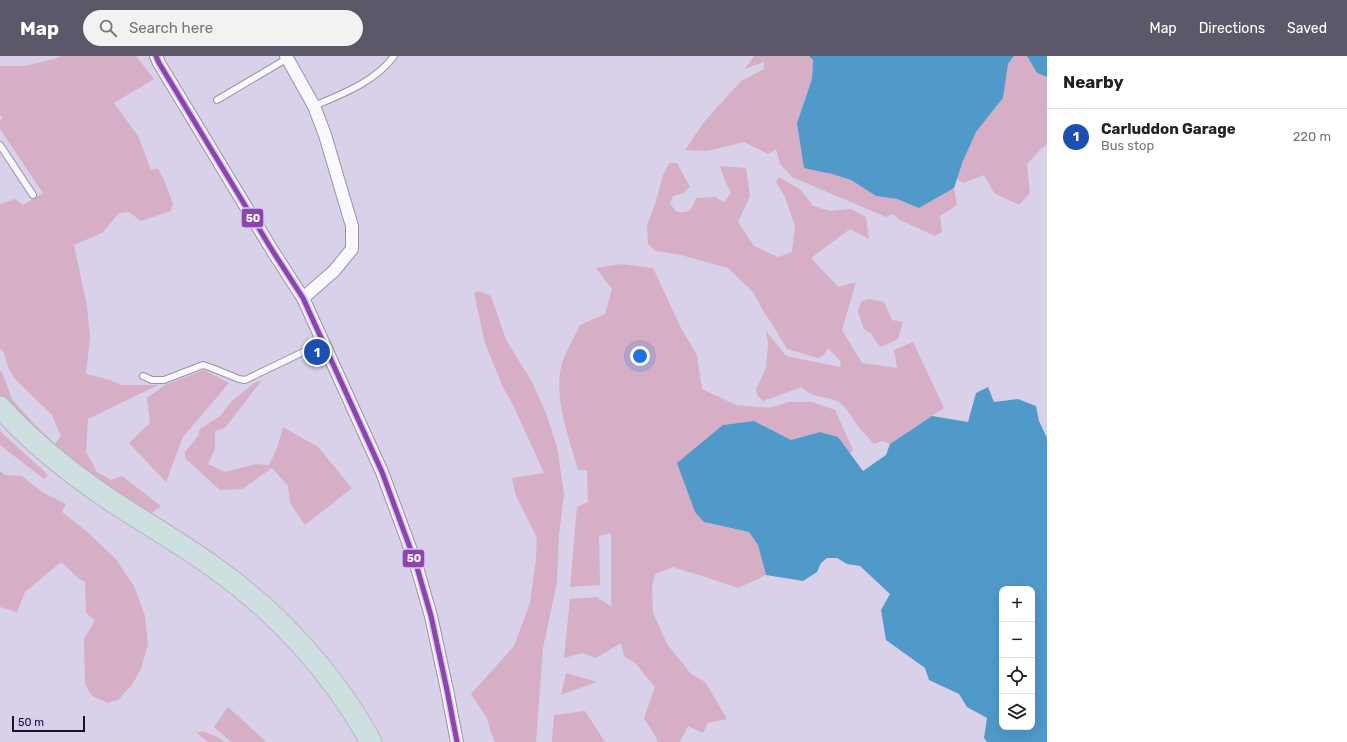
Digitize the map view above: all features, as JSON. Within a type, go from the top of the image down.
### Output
[{"type":"highway","points":[[0,407],[14,423],[58,462],[112,501],[210,565],[253,597],[283,625],[312,657],[346,700],[363,740]]},
{"type":"street","points":[[156,56],[272,250],[303,298],[382,472],[416,564],[431,616],[457,742]]},
{"type":"street","points":[[287,57],[314,106],[325,135],[342,189],[352,226],[353,237],[352,250],[334,271],[303,298]]},
{"type":"lane","points":[[314,106],[345,93],[372,77],[394,56]]},
{"type":"lane","points":[[217,100],[287,57]]},
{"type":"lane","points":[[0,145],[33,195]]},
{"type":"lane","points":[[143,376],[152,380],[164,380],[203,365],[245,380],[324,342]]},
{"type":"path","points":[[0,59],[2,59],[2,56]]},
{"type":"path","points":[[538,742],[546,650],[561,582],[562,527],[567,497],[564,464],[560,448],[549,412],[526,357],[510,308],[508,292],[520,284],[524,254],[530,237],[532,217],[578,156],[608,128],[625,101],[673,56]]},
{"type":"path","points":[[537,382],[578,298],[592,261],[623,256],[640,225],[649,166],[706,106],[747,56]]},
{"type":"path","points":[[0,451],[47,486],[70,508],[119,547],[143,590],[156,634],[140,678],[107,723],[77,742]]},
{"type":"path","points":[[47,486],[70,499],[130,540],[234,618],[299,680],[325,711],[343,738],[348,742],[363,740]]},
{"type":"path","points":[[140,730],[136,716],[150,683],[165,668],[181,668],[250,708],[289,742]]},
{"type":"path","points":[[188,742],[196,730],[205,726],[227,742]]},
{"type":"path","points":[[121,742],[140,730],[180,739],[184,742]]},
{"type":"shaded area","points":[[61,56],[136,56],[154,79],[114,103],[138,136],[151,170],[158,169],[164,180],[173,204],[171,211],[141,221],[129,212],[119,213],[102,233],[74,245],[87,306],[90,337],[86,374],[110,380],[122,385],[158,385],[88,419],[86,452],[97,472],[111,480],[122,476],[161,506],[150,514],[57,453],[0,398],[0,371],[2,372],[12,399],[32,422],[55,444],[61,436],[52,415],[14,378],[8,367],[4,353],[0,349],[0,204],[15,199],[23,205],[43,193],[0,129],[0,120],[3,118],[0,115],[0,66],[25,66]]},
{"type":"shaded area","points":[[754,56],[809,56],[813,60],[812,79],[797,123],[832,174],[851,180],[876,196],[897,199],[919,208],[954,188],[957,205],[940,216],[942,232],[935,236],[900,220],[893,214],[886,217],[792,177],[780,164],[776,149],[768,154],[744,142],[707,151],[685,150],[704,122],[741,81],[764,69],[764,62],[745,69]]},
{"type":"shaded area","points":[[1014,56],[1027,56],[1037,73],[1047,77],[1047,145],[1042,148],[1027,164],[1030,193],[1019,205],[994,193],[984,175],[963,183],[957,179],[976,132],[1003,98],[1008,64]]},
{"type":"shaded area","points":[[669,163],[677,163],[690,187],[684,193],[673,196],[670,204],[677,212],[685,212],[690,210],[696,198],[715,197],[724,202],[731,193],[720,166],[746,168],[750,196],[738,222],[754,246],[778,257],[792,252],[795,226],[785,197],[776,182],[779,177],[801,190],[813,206],[830,211],[851,209],[866,217],[869,239],[850,229],[811,258],[838,287],[856,282],[842,330],[862,363],[897,368],[894,350],[913,342],[944,408],[890,444],[882,441],[874,444],[861,430],[842,404],[835,400],[814,395],[805,391],[802,387],[763,401],[757,395],[756,389],[766,368],[768,344],[766,331],[786,356],[840,367],[841,362],[828,348],[824,355],[818,358],[787,349],[753,292],[728,268],[681,255],[656,251],[648,244],[647,226],[663,175]]},
{"type":"shaded area","points":[[621,264],[653,268],[681,328],[697,355],[702,389],[736,405],[769,408],[789,402],[812,402],[835,410],[853,450],[850,454],[838,437],[820,432],[791,440],[754,421],[723,425],[704,522],[749,532],[758,545],[766,575],[738,588],[673,567],[655,574],[652,587],[653,613],[667,644],[691,674],[705,682],[727,719],[708,723],[703,733],[688,726],[680,742],[657,742],[657,739],[644,718],[655,687],[636,664],[624,656],[621,643],[596,658],[582,653],[564,658],[570,599],[597,597],[612,607],[611,533],[599,536],[600,585],[570,587],[577,507],[588,502],[587,470],[578,470],[561,406],[559,380],[562,362],[580,325],[605,314],[612,289],[596,268]]},
{"type":"shaded area","points":[[479,291],[491,296],[506,340],[531,380],[546,413],[557,447],[564,494],[559,536],[557,582],[543,648],[536,742],[495,742],[487,718],[471,694],[514,646],[530,603],[536,559],[537,538],[516,496],[512,478],[544,473],[514,407],[502,385],[485,343],[474,293]]},
{"type":"shaded area","points":[[869,299],[884,302],[892,320],[903,322],[898,339],[881,347],[874,339],[872,334],[864,329],[858,312],[861,301]]},
{"type":"shaded area","points":[[204,370],[229,383],[183,437],[166,482],[129,443],[150,423],[147,398],[165,385]]},
{"type":"shaded area","points":[[262,380],[225,428],[215,431],[215,449],[208,464],[225,472],[256,464],[269,465],[277,448],[283,427],[318,447],[352,488],[305,525],[290,503],[288,486],[272,468],[242,489],[220,490],[185,458],[185,452],[198,436],[200,429],[220,416],[231,402],[254,383]]},
{"type":"shaded area","points":[[0,431],[48,475],[44,479],[0,445]]},
{"type":"shaded area","points":[[0,471],[5,475],[22,476],[42,492],[66,504],[62,512],[86,531],[115,558],[134,586],[145,616],[148,644],[141,669],[132,685],[118,700],[108,703],[92,696],[85,684],[84,639],[95,620],[86,613],[85,582],[78,578],[61,562],[25,592],[17,612],[0,607]]},
{"type":"shaded area","points":[[566,673],[597,682],[561,695]]},
{"type":"shaded area","points":[[228,707],[266,742],[231,742],[214,727]]},
{"type":"shaded area","points":[[585,711],[605,742],[552,742],[554,715]]},
{"type":"shaded area","points":[[202,731],[220,738],[224,742],[208,742],[197,733]]},
{"type":"water","points":[[809,56],[1014,56],[1008,64],[1003,98],[976,132],[963,161],[954,188],[919,208],[897,199],[876,196],[851,180],[804,168],[797,123],[812,79],[813,60]]},
{"type":"water","points":[[1027,56],[1047,56],[1047,77],[1037,73]]},
{"type":"water","points":[[988,387],[994,402],[1018,399],[1036,406],[1039,421],[1047,438],[1047,742],[987,742],[984,738],[987,718],[967,707],[959,694],[929,680],[925,668],[886,640],[881,610],[890,594],[860,566],[847,564],[837,558],[827,558],[821,563],[817,572],[803,581],[766,575],[758,545],[749,532],[704,522],[695,512],[677,463],[723,425],[754,421],[791,440],[820,432],[838,437],[863,471],[886,455],[890,444],[932,416],[968,422],[976,393]]},
{"type":"transit line","name":"50","points":[[156,56],[272,250],[303,298],[382,472],[416,564],[431,616],[457,742]]},
{"type":"place","name":"Carluddon Garage","points":[[317,352]]}]
